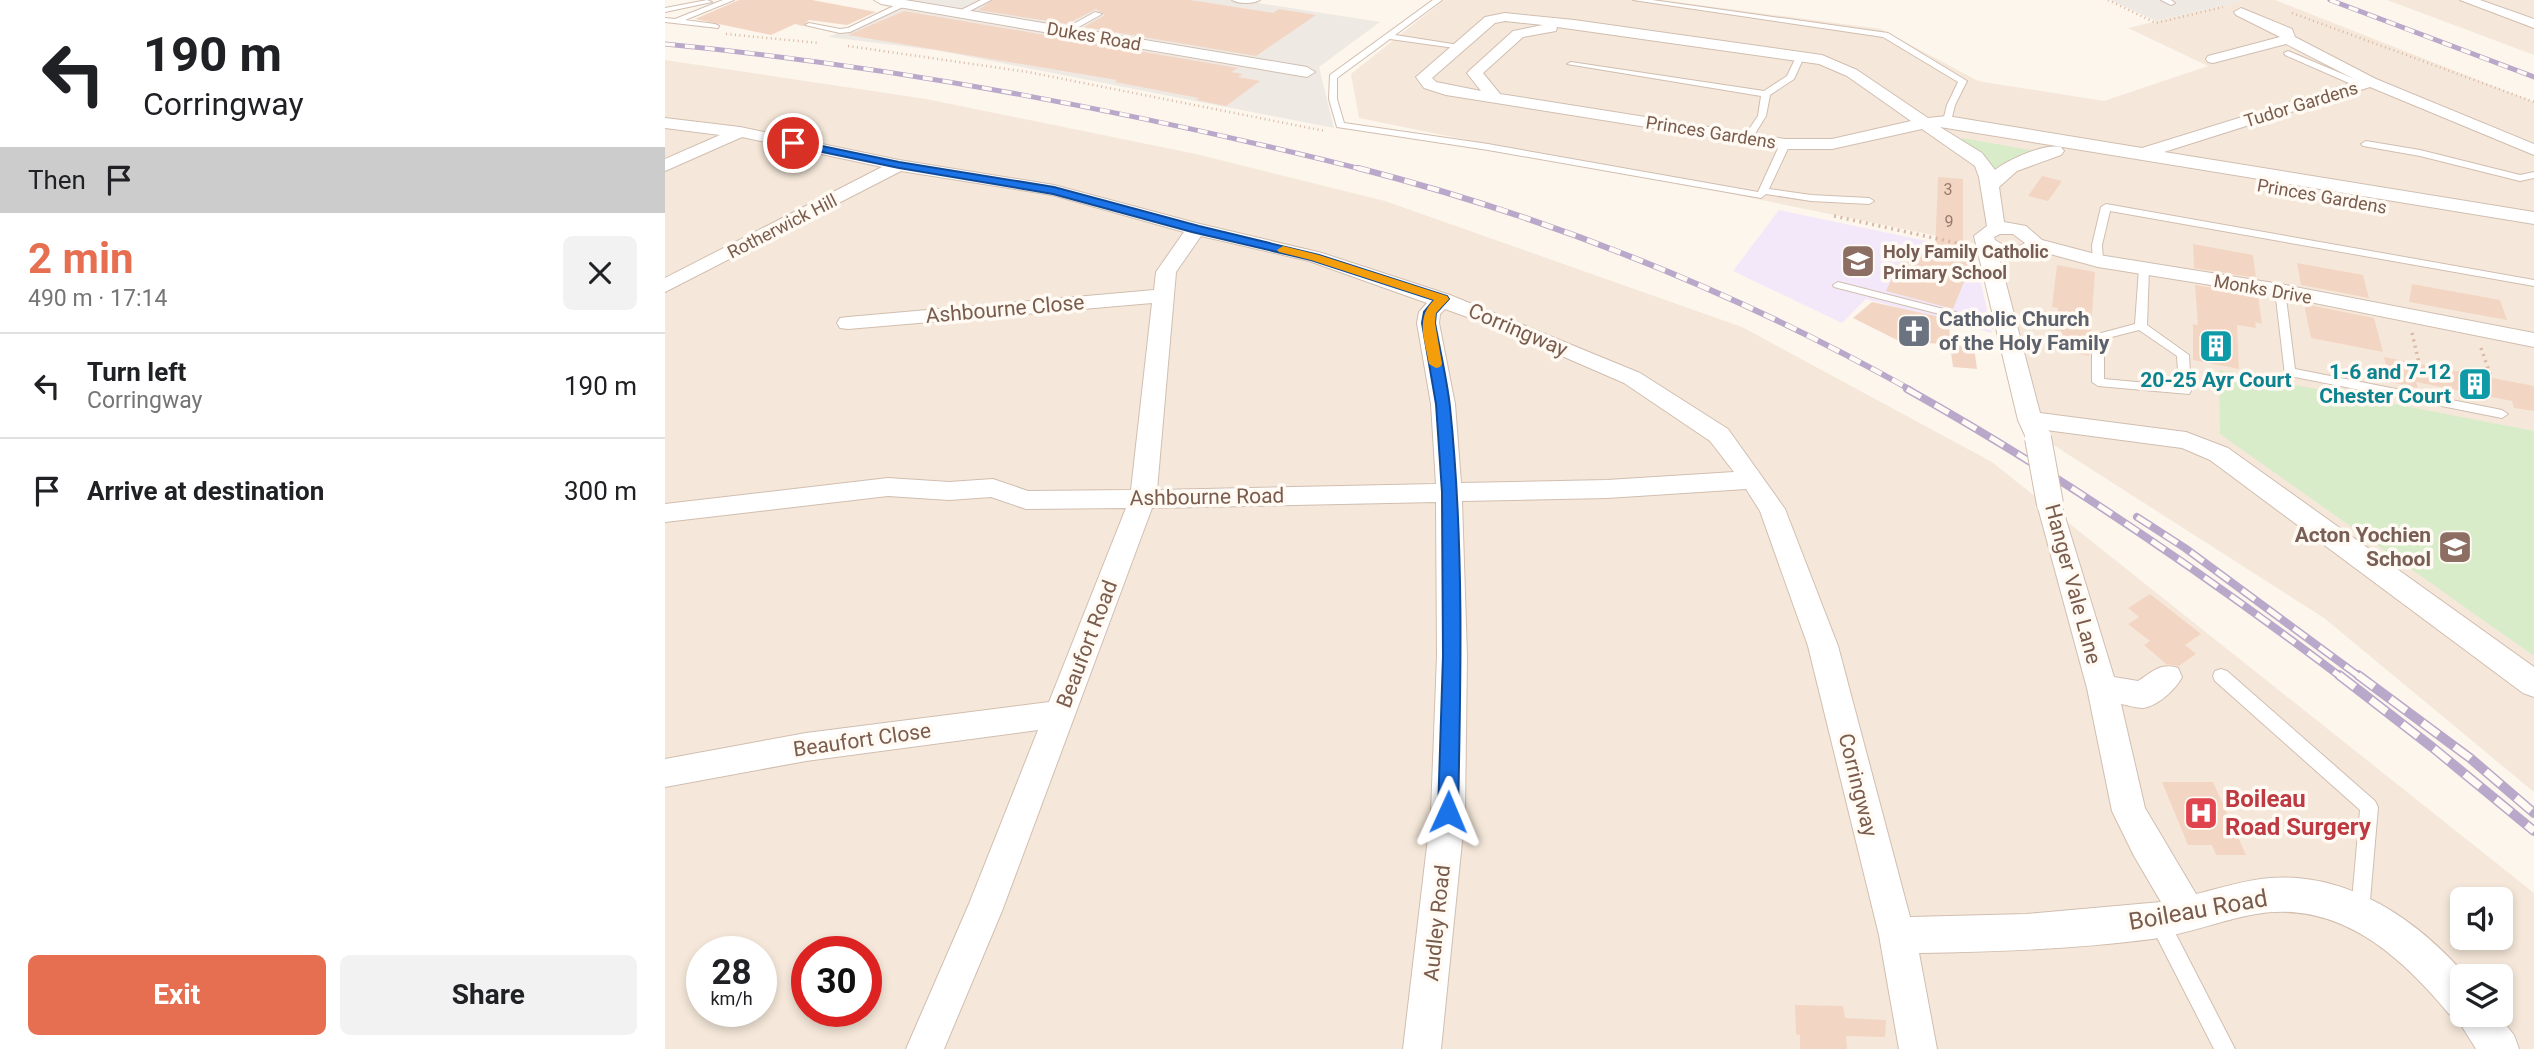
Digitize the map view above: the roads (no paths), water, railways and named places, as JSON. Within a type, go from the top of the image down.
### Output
[{"type":"street","name":"Dukes Road","points":[[881,0],[1307,72]]},
{"type":"street","points":[[2467,0],[2534,24]]},
{"type":"street","points":[[2241,12],[2287,32],[2288,46]]},
{"type":"street","name":"Princes Gardens","points":[[2055,151],[2019,162],[1994,180],[1985,166],[1935,125],[1852,73],[1822,60],[1574,23],[1505,17],[1490,20],[1424,77],[1430,85],[1495,98],[1785,144],[1832,144],[1935,125],[2112,154],[2534,231]]},
{"type":"street","name":"Princes Gardens","points":[[1495,98],[1475,73],[1518,34],[1574,23]]},
{"type":"street","points":[[2213,59],[2246,50],[2288,46],[2366,83]]},
{"type":"street","name":"Tudor Gardens","points":[[2142,153],[2366,83],[2534,150]]},
{"type":"street","name":"Corringway","points":[[665,123],[740,132],[899,165],[1054,190],[1196,229],[1315,257],[1443,299],[1632,378],[1719,435],[1772,509],[1822,646],[1897,935],[1918,1049]]},
{"type":"street","name":"Princes Gardens","points":[[1935,125],[2055,151],[2142,153],[2534,218]]},
{"type":"street","points":[[665,166],[740,132]]},
{"type":"street","name":"Rotherwick Hill","points":[[665,286],[899,165]]},
{"type":"street","name":"Hanger Vale Lane","points":[[1994,180],[1990,215],[2006,328],[2034,429],[2050,504],[2102,688],[2129,811],[2146,845],[2173,916]]},
{"type":"street","name":"Beaufort Road","points":[[925,1049],[984,912],[1143,499],[1162,296],[1167,272],[1196,229]]},
{"type":"street","name":"Monks Drive","points":[[1993,240],[2016,253],[2030,249],[2035,244],[2098,261],[2280,290],[2534,340]]},
{"type":"street","name":"Ashbourne Close","points":[[848,323],[1162,296]]},
{"type":"street","name":"Audley Road","points":[[1422,1049],[1448,812],[1452,656],[1449,492],[1443,404],[1428,323],[1430,312],[1443,299]]},
{"type":"street","points":[[2034,429],[2186,440],[2220,454],[2534,684]]},
{"type":"street","name":"Ashbourne Road","points":[[665,513],[888,487],[949,491],[993,488],[1026,500],[1607,489],[1753,480]]},
{"type":"street","points":[[2102,688],[2143,695],[2167,677]]},
{"type":"street","name":"Beaufort Close","points":[[665,773],[806,747],[1059,714]]},
{"type":"street","name":"Boileau Road","points":[[1897,935],[2046,932],[2173,916],[2270,895],[2304,895],[2360,912],[2400,936],[2450,985]]},
{"type":"street","points":[[2483,1027],[2500,1049]]},
{"type":"lane","points":[[665,10],[716,0]]},
{"type":"lane","points":[[676,21],[730,0]]},
{"type":"lane","points":[[960,13],[987,0]]},
{"type":"lane","points":[[1237,0],[1256,0]]},
{"type":"lane","points":[[1438,0],[1333,78],[1333,99],[1340,125],[1487,147],[1761,195],[1785,144]]},
{"type":"lane","points":[[1637,0],[1885,35],[1963,81],[1951,104],[1935,125]]},
{"type":"lane","points":[[809,25],[840,31],[850,30],[906,3]]},
{"type":"lane","points":[[1065,31],[1098,14]]},
{"type":"lane","points":[[665,20],[715,26]]},
{"type":"lane","points":[[1388,36],[1459,47]]},
{"type":"lane","points":[[1571,64],[1766,94],[1791,77],[1800,57]]},
{"type":"lane","points":[[1748,138],[1762,116],[1766,94]]},
{"type":"lane","points":[[1357,137],[1366,129]]},
{"type":"lane","points":[[2366,145],[2455,161],[2520,178],[2534,175]]},
{"type":"lane","points":[[1763,191],[1811,198],[1869,201]]},
{"type":"lane","points":[[2098,261],[2097,245],[2106,206],[2534,283]]},
{"type":"lane","points":[[2141,326],[2144,269]]},
{"type":"lane","points":[[1838,285],[2006,328]]},
{"type":"lane","points":[[2280,290],[2289,372],[2502,414]]},
{"type":"lane","points":[[2141,326],[2183,355],[2185,391],[2098,382],[2098,337],[2141,326]]},
{"type":"lane","points":[[2221,676],[2369,807],[2360,912]]},
{"type":"lane","name":"Hanger Vale Lane","points":[[2173,916],[2225,1049]]},
{"type":"railway","points":[[2330,0],[2534,77]]},
{"type":"railway","points":[[665,44],[841,65],[1017,94],[1192,129],[1365,170]]},
{"type":"railway","points":[[1358,168],[1502,210],[1642,261],[1778,321],[1911,390]]},
{"type":"railway","points":[[1907,389],[1964,421],[2129,525],[2341,677]]},
{"type":"railway","points":[[2137,517],[2185,548],[2360,677]]},
{"type":"railway","points":[[2339,675],[2534,831]]},
{"type":"railway","points":[[2358,675],[2470,758],[2534,813]]},
{"type":"place","name":"Holy Family Catholic Primary School","points":[[1858,261]]},
{"type":"place","name":"Catholic Church of the Holy Family","points":[[1914,331]]},
{"type":"place","name":"20-25 Ayr Court","points":[[2216,346]]},
{"type":"place","name":"1-6 and 7-12 Chester Court","points":[[2475,384]]},
{"type":"place","name":"Acton Yochien School","points":[[2455,547]]},
{"type":"place","name":"Boileau Road Surgery","points":[[2201,813]]}]
